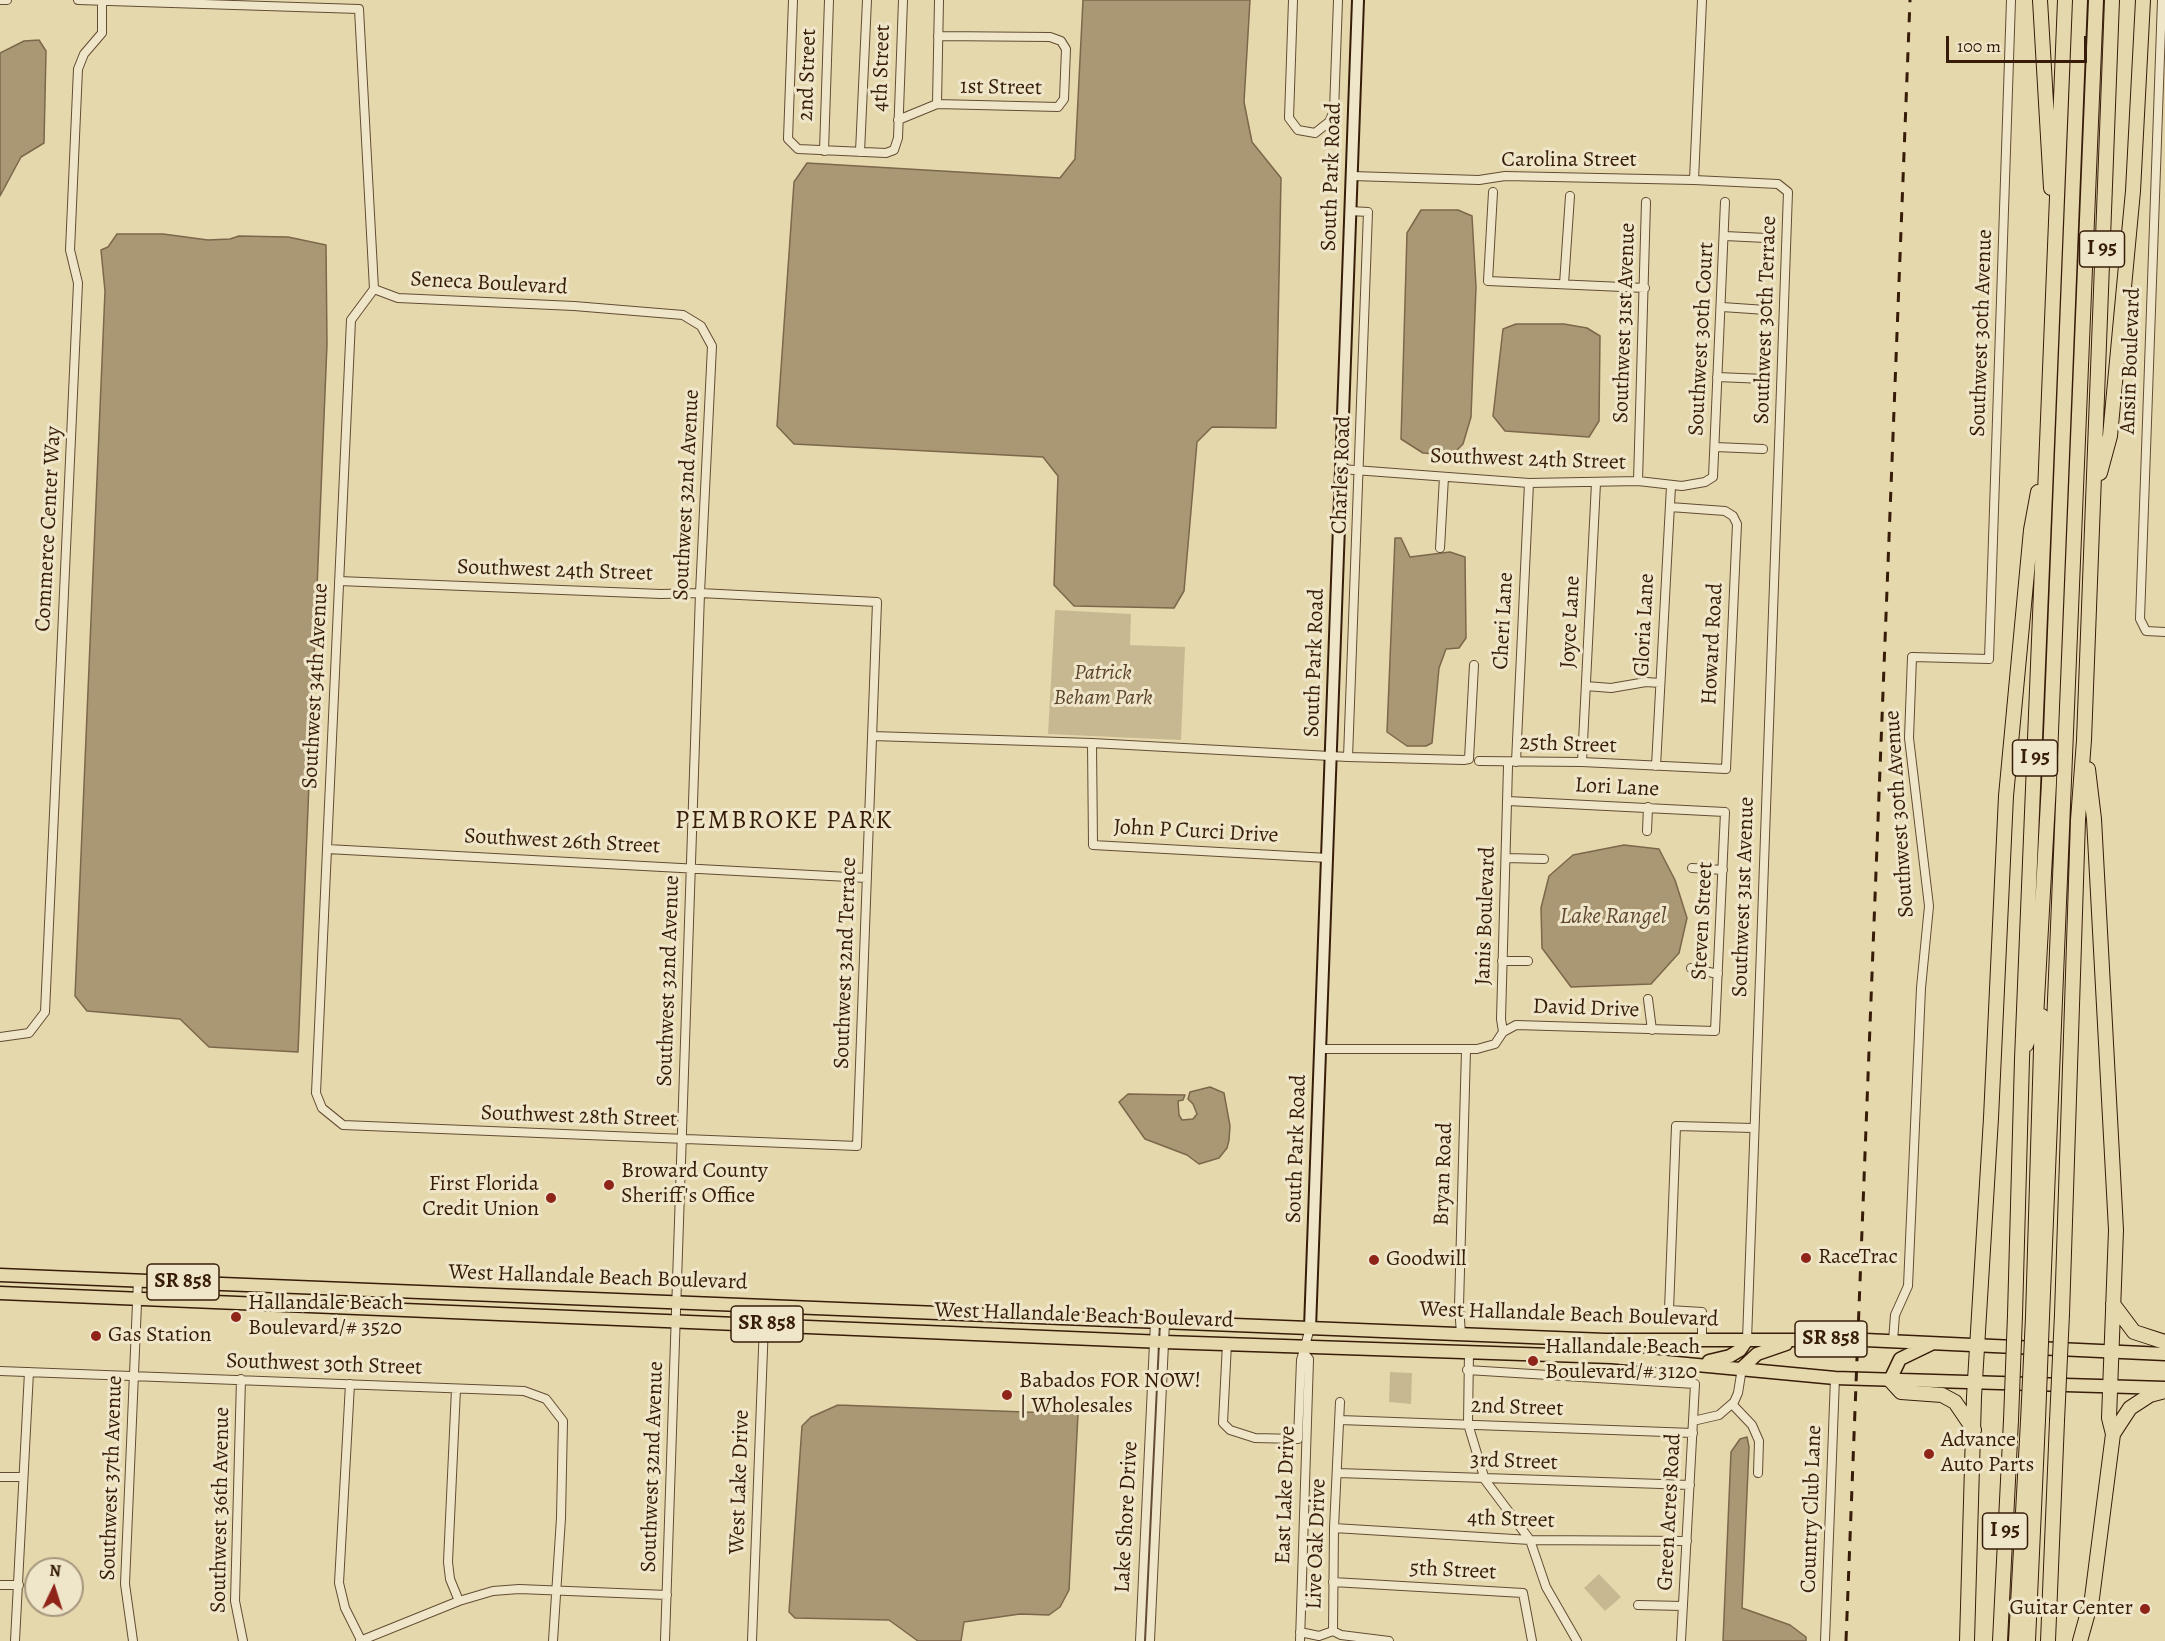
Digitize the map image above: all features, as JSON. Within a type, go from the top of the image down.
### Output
[{"type":"highway","points":[[2040,0],[2047,153],[2056,235]]},
{"type":"highway","name":"I 95","points":[[2000,1641],[2011,1420],[2022,1059],[2065,0]]},
{"type":"highway","points":[[2022,1059],[2036,1018],[2049,783],[2080,0]]},
{"type":"highway","points":[[2037,1317],[2062,863],[2096,0]]},
{"type":"highway","name":"I 95","points":[[2048,1641],[2062,1314],[2078,820],[2084,740],[2112,0]]},
{"type":"highway","points":[[2094,498],[2111,425],[2133,191],[2143,0]]},
{"type":"highway","points":[[1968,1641],[1975,1381],[2006,796],[2031,530],[2045,458]]},
{"type":"highway","points":[[2080,1641],[2092,1598],[2113,1434],[2109,1418],[2114,1191],[2094,819],[2084,740]]},
{"type":"highway","points":[[2028,1641],[2049,783]]},
{"type":"highway","points":[[2062,863],[2064,885],[2057,1084],[2066,1164]]},
{"type":"highway","points":[[2113,1304],[2134,1332],[2165,1342]]},
{"type":"highway","points":[[1890,1380],[1901,1392],[1942,1395],[1955,1402],[1974,1430]]},
{"type":"highway","points":[[2113,1434],[2130,1408],[2150,1395],[2165,1390]]},
{"type":"highway","points":[[2016,1641],[2033,1421]]},
{"type":"main road","name":"West Hallandale Beach Boulevard","points":[[0,1275],[1511,1336],[1702,1341],[1805,1338],[2165,1353]]},
{"type":"main road","name":"West Hallandale Beach Boulevard","points":[[0,1293],[1227,1343],[1304,1350],[1612,1357],[1835,1378],[1975,1381],[2165,1390]]},
{"type":"main road","points":[[328,1306],[346,1300],[410,1302],[434,1293]]},
{"type":"main road","points":[[435,1311],[453,1302],[515,1304],[535,1297]]},
{"type":"main road","points":[[857,1328],[879,1321],[951,1324],[965,1314]]},
{"type":"main road","points":[[969,1333],[988,1323],[1060,1326],[1080,1319]]},
{"type":"main road","points":[[1468,1352],[1479,1343],[1511,1336]]},
{"type":"main road","points":[[1742,1368],[1749,1359],[1766,1349],[1805,1338]]},
{"type":"main road","points":[[1693,1364],[1730,1356],[1740,1350],[1747,1340]]},
{"type":"main road","points":[[1890,1380],[1900,1359],[1934,1342]]},
{"type":"street","points":[[0,0],[7,0]]},
{"type":"street","points":[[78,0],[359,9],[374,289]]},
{"type":"street","points":[[793,0],[788,140],[798,149],[860,152],[867,0]]},
{"type":"street","name":"2nd Street","points":[[824,151],[829,0]]},
{"type":"street","name":"4th Street","points":[[860,152],[890,152],[896,146],[903,0]]},
{"type":"street","points":[[937,104],[939,0]]},
{"type":"street","points":[[1293,0],[1289,118],[1298,130],[1315,133],[1329,122],[1334,111],[1338,0]]},
{"type":"street","name":"South Park Road","points":[[1310,1328],[1358,0]]},
{"type":"street","points":[[1694,180],[1702,0]]},
{"type":"street","name":"Southwest 30th Avenue","points":[[1893,1341],[1895,1315],[1908,1286],[1921,988],[1929,906],[1909,738],[1912,657],[1989,659],[2011,0]]},
{"type":"street","name":"Ansin Boulevard","points":[[2162,0],[2140,619],[2146,631],[2165,632]]},
{"type":"street","name":"Commerce Center Way","points":[[0,1037],[29,1033],[45,1012],[77,290],[70,250],[78,69],[84,54],[102,33],[102,1]]},
{"type":"street","name":"1st Street","points":[[898,120],[937,104],[1058,107],[1064,99],[1066,49],[1061,41],[1050,37],[938,36]]},
{"type":"street","name":"Carolina Street","points":[[1352,176],[1479,180],[1505,176],[1694,180],[1778,184],[1785,188]]},
{"type":"street","name":"Southwest 30th Terrace","points":[[1779,454],[1788,205],[1785,188]]},
{"type":"street","points":[[1493,192],[1488,280],[1645,288]]},
{"type":"street","points":[[1564,284],[1570,195]]},
{"type":"street","name":"Southwest 30th Court","points":[[1713,477],[1725,201]]},
{"type":"street","name":"Southwest 31st Avenue","points":[[1638,481],[1646,202]]},
{"type":"street","name":"Charles Road","points":[[1348,757],[1368,212],[1350,211]]},
{"type":"street","points":[[1725,236],[1766,238]]},
{"type":"street","name":"Seneca Boulevard","points":[[374,289],[398,298],[574,306],[683,315],[700,326]]},
{"type":"street","name":"Southwest 34th Avenue","points":[[316,1093],[351,320],[374,289]]},
{"type":"street","points":[[1722,307],[1766,310]]},
{"type":"street","name":"Southwest 32nd Avenue","points":[[664,1641],[700,593],[712,346],[700,326]]},
{"type":"street","points":[[1717,377],[1765,380]]},
{"type":"street","points":[[1715,447],[1763,449]]},
{"type":"street","name":"Southwest 31st Avenue","points":[[1747,1340],[1779,454]]},
{"type":"street","name":"Southwest 24th Street","points":[[1341,469],[1529,483],[1638,481],[1671,486],[1706,482],[1713,477]]},
{"type":"street","points":[[1440,548],[1444,477]]},
{"type":"street","name":"Cheri Lane","points":[[1516,762],[1529,483]]},
{"type":"street","name":"Joyce Lane","points":[[1582,762],[1596,483]]},
{"type":"street","name":"Gloria Lane","points":[[1656,766],[1671,486]]},
{"type":"street","name":"Howard Road","points":[[1656,766],[1726,769],[1737,524],[1732,516],[1725,512],[1670,507]]},
{"type":"street","name":"Southwest 24th Street","points":[[339,581],[661,594],[700,593],[877,602]]},
{"type":"street","name":"Southwest 32nd Terrace","points":[[857,1146],[877,602]]},
{"type":"street","points":[[872,736],[1092,743],[1348,757],[1469,759],[1474,665]]},
{"type":"street","points":[[1586,686],[1611,688],[1646,682],[1660,683]]},
{"type":"street","name":"John P Curci Drive","points":[[1092,743],[1092,845],[1328,858]]},
{"type":"street","name":"25th Street","points":[[1479,761],[1582,762],[1656,766]]},
{"type":"street","points":[[1508,766],[1508,801]]},
{"type":"street","name":"Lori Lane","points":[[1508,801],[1725,812]]},
{"type":"street","name":"Janis Boulevard","points":[[1503,1032],[1502,961],[1508,801]]},
{"type":"street","points":[[1647,831],[1648,807]]},
{"type":"street","name":"Steven Street","points":[[1715,1031],[1725,812]]},
{"type":"street","name":"Southwest 26th Street","points":[[327,849],[867,878]]},
{"type":"street","points":[[1507,858],[1544,860]]},
{"type":"street","points":[[1692,868],[1723,870]]},
{"type":"street","points":[[1502,961],[1528,961]]},
{"type":"street","points":[[1691,968],[1718,974]]},
{"type":"street","points":[[1648,999],[1652,1030]]},
{"type":"street","name":"David Drive","points":[[1320,1050],[1466,1050],[1495,1044],[1503,1032],[1516,1025],[1715,1031]]},
{"type":"street","name":"Bryan Road","points":[[1461,1334],[1459,1306],[1466,1050]]},
{"type":"street","name":"Southwest 28th Street","points":[[316,1093],[322,1108],[343,1125],[857,1146]]},
{"type":"street","points":[[1702,1341],[1702,1312],[1669,1310],[1676,1126],[1753,1128]]},
{"type":"street","name":"Southwest 37th Avenue","points":[[133,1641],[125,1584],[138,1280]]},
{"type":"street","name":"Lake Shore Drive","points":[[1150,1641],[1161,1412],[1160,1322]]},
{"type":"street","name":"West Lake Drive","points":[[752,1641],[764,1323]]},
{"type":"street","points":[[1227,1343],[1223,1423],[1230,1430],[1255,1438],[1298,1439],[1304,1350],[1310,1328]]},
{"type":"street","name":"Lake Shore Drive","points":[[1140,1641],[1150,1411],[1159,1342]]},
{"type":"street","name":"East Lake Drive","points":[[1300,1641],[1309,1359],[1304,1350]]},
{"type":"street","points":[[1468,1352],[1468,1424],[1485,1480],[1530,1539],[1546,1587],[1577,1641]]},
{"type":"street","points":[[1693,1421],[1719,1415],[1732,1404],[1738,1392],[1742,1368]]},
{"type":"street","name":"Green Acres Road","points":[[1467,1370],[1695,1384],[1681,1641]]},
{"type":"street","name":"Southwest 30th Street","points":[[0,1371],[524,1391],[535,1394],[546,1399],[563,1421],[557,1591]]},
{"type":"street","points":[[15,1641],[29,1372]]},
{"type":"street","name":"Country Club Lane","points":[[1826,1641],[1835,1378]]},
{"type":"street","name":"Southwest 36th Avenue","points":[[241,1379],[235,1601],[243,1641]]},
{"type":"street","points":[[350,1384],[339,1583],[345,1608],[361,1641],[459,1601],[493,1592],[667,1594]]},
{"type":"street","points":[[456,1389],[448,1562],[450,1579],[459,1601]]},
{"type":"street","name":"Live Oak Drive","points":[[1340,1402],[1334,1528],[1333,1631],[1341,1638],[1389,1641]]},
{"type":"street","points":[[1732,1404],[1752,1425],[1760,1441],[1758,1473]]},
{"type":"street","points":[[1150,1411],[1161,1412]]},
{"type":"street","name":"2nd Street","points":[[1340,1419],[1693,1433]]},
{"type":"street","name":"3rd Street","points":[[1338,1473],[1485,1480],[1690,1485]]},
{"type":"street","points":[[0,1477],[23,1478]]},
{"type":"street","name":"4th Street","points":[[1334,1528],[1530,1539],[1687,1541]]},
{"type":"street","name":"5th Street","points":[[1333,1582],[1523,1593],[1532,1641]]},
{"type":"street","points":[[0,1585],[19,1585]]},
{"type":"street","points":[[553,1641],[557,1591]]},
{"type":"street","points":[[1638,1605],[1683,1606]]},
{"type":"street","points":[[1300,1632],[1319,1636],[1333,1631]]},
{"type":"green space","name":"Patrick Beham Park","points":[[1055,610],[1131,614],[1130,645],[1185,647],[1181,740],[1048,734]]},
{"type":"green space","points":[[1390,1372],[1412,1373],[1411,1404],[1389,1402]]},
{"type":"green space","points":[[1599,1574],[1621,1597],[1605,1611],[1584,1588]]},
{"type":"water","points":[[1083,0],[1250,0],[1244,102],[1252,142],[1281,178],[1276,428],[1212,427],[1197,442],[1184,591],[1174,608],[1074,606],[1054,585],[1058,476],[1043,457],[794,444],[777,426],[794,182],[807,163],[1060,178],[1075,159]]},
{"type":"water","points":[[39,40],[46,51],[44,143],[21,157],[0,196],[0,53],[24,41]]},
{"type":"water","points":[[1421,210],[1458,210],[1472,216],[1476,287],[1471,417],[1463,444],[1452,455],[1423,453],[1401,439],[1407,233]]},
{"type":"water","points":[[117,234],[163,234],[208,240],[230,239],[239,236],[288,237],[326,245],[327,344],[298,1052],[209,1047],[180,1019],[87,1011],[75,996],[105,291],[101,250],[108,247]]},
{"type":"water","points":[[1516,324],[1564,324],[1587,328],[1600,336],[1599,421],[1589,437],[1505,431],[1493,416],[1503,329]]},
{"type":"water","points":[[1395,538],[1401,538],[1410,557],[1450,552],[1465,557],[1466,638],[1459,648],[1446,649],[1439,668],[1432,743],[1426,746],[1407,746],[1387,732]]},
{"type":"water","name":"Lake Rangel","points":[[1624,845],[1659,849],[1675,880],[1687,918],[1679,953],[1651,984],[1571,987],[1542,948],[1541,908],[1549,876],[1573,855]]},
{"type":"water","points":[[1210,1087],[1224,1093],[1230,1126],[1229,1140],[1227,1148],[1219,1158],[1199,1164],[1187,1155],[1145,1139],[1119,1102],[1128,1094],[1185,1095],[1183,1100],[1178,1101],[1179,1115],[1182,1120],[1193,1119],[1197,1114],[1188,1099],[1190,1092]]},
{"type":"water","points":[[838,1405],[1078,1414],[1069,1590],[1060,1607],[1049,1615],[1020,1614],[964,1622],[961,1641],[918,1641],[889,1620],[795,1618],[789,1612],[802,1426],[811,1417]]},
{"type":"water","points":[[1747,1437],[1749,1447],[1742,1608],[1790,1625],[1806,1637],[1806,1641],[1723,1641],[1731,1452],[1740,1439]]},
{"type":"railway","points":[[1846,1641],[1910,0]]},
{"type":"place","name":"Broward County Sheriff's Office","points":[[609,1185]]},
{"type":"place","name":"First Florida Credit Union","points":[[551,1198]]},
{"type":"place","name":"RaceTrac","points":[[1806,1258]]},
{"type":"place","name":"Goodwill","points":[[1374,1260]]},
{"type":"place","name":"Hallandale Beach Boulevard/# 3520","points":[[236,1317]]},
{"type":"place","name":"Gas Station","points":[[96,1336]]},
{"type":"place","name":"Hallandale Beach Boulevard/# 3120","points":[[1533,1361]]},
{"type":"place","name":"Babados FOR NOW! | Wholesales","points":[[1007,1395]]},
{"type":"place","name":"Advance Auto Parts","points":[[1929,1454]]},
{"type":"place","name":"Guitar Center","points":[[2145,1609]]},
{"type":"district","name":"PEMBROKE PARK","points":[[784,822]]}]
